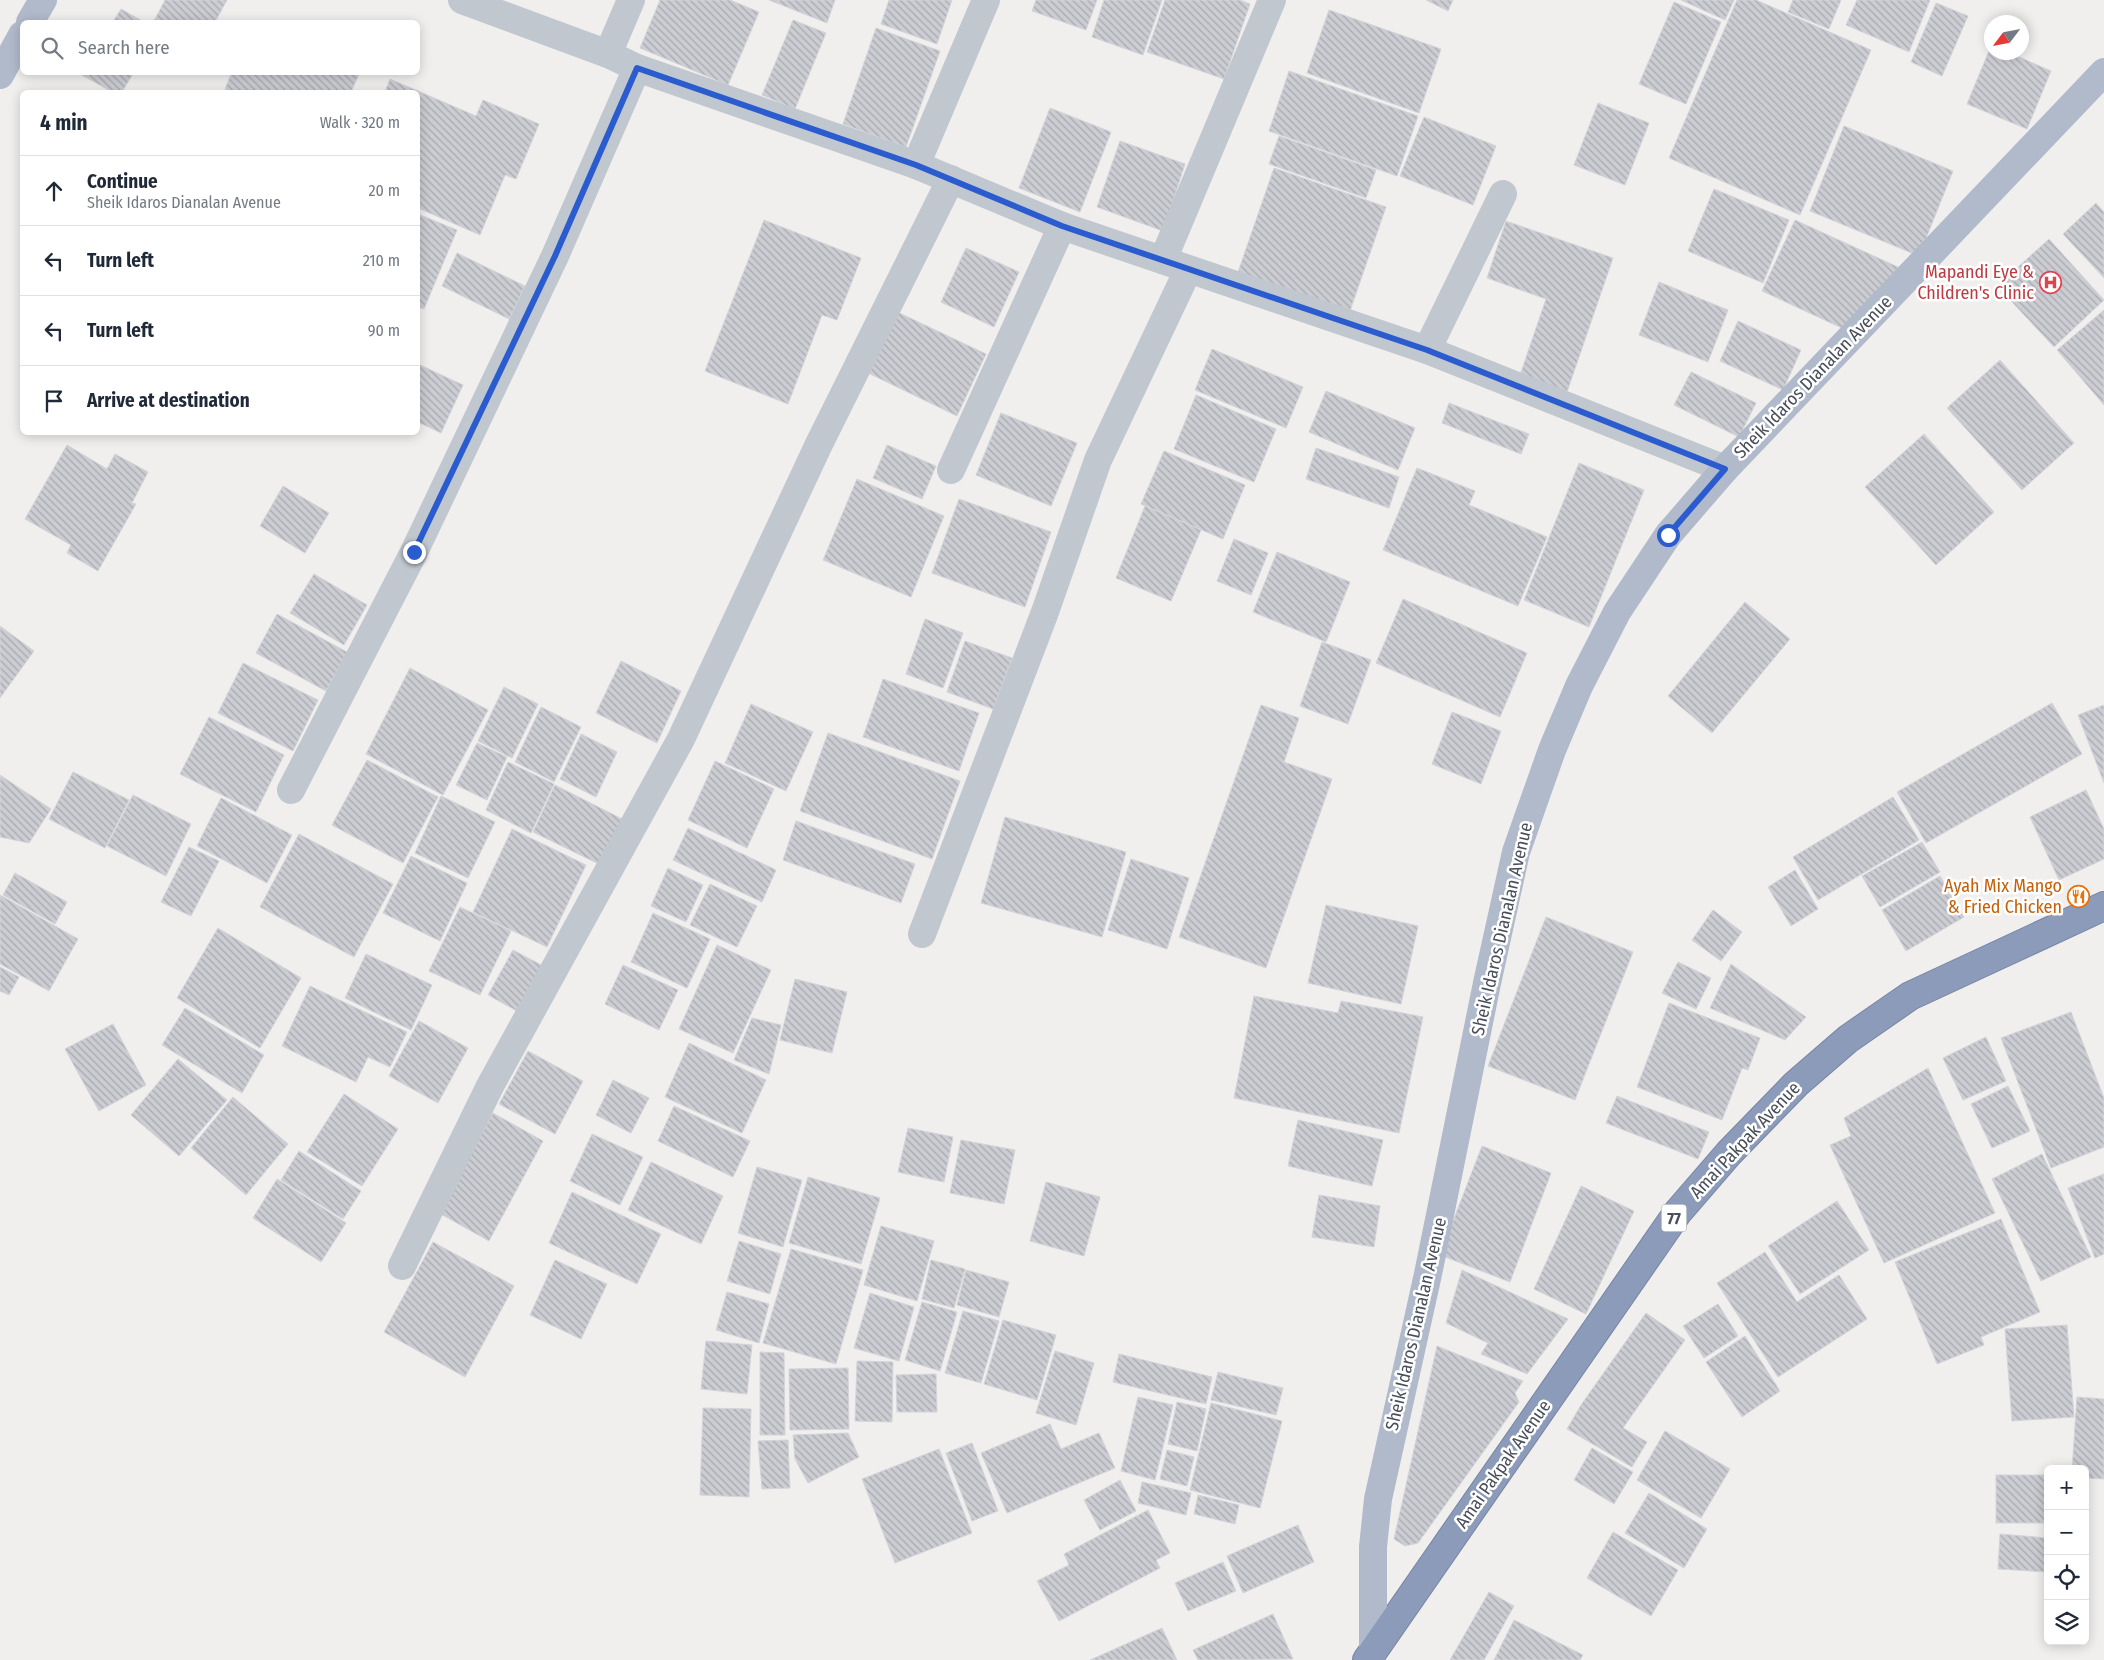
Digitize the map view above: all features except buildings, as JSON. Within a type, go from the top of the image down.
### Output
[{"type":"highway","name":"Amai Pakpak Avenue","points":[[1370,1656],[1678,1212],[1729,1153],[1796,1084],[1848,1039],[1910,996],[2104,906]]},
{"type":"main road","points":[[31,20],[43,0]]},
{"type":"main road","points":[[0,75],[20,39]]},
{"type":"main road","name":"Sheik Idaros Dianalan Avenue","points":[[1370,1656],[1373,1547],[1378,1499],[1428,1274],[1487,983],[1516,852],[1552,750],[1579,686],[1617,612],[1668,535],[1725,469],[2104,72]]},
{"type":"street","points":[[462,0],[608,54],[637,68],[916,165],[1062,226],[1427,350],[1725,469]]},
{"type":"street","points":[[608,54],[631,0]]},
{"type":"street","points":[[916,165],[986,0]]},
{"type":"street","points":[[922,934],[1045,612],[1098,460],[1175,265],[1272,0]]},
{"type":"street","points":[[291,790],[419,543],[555,256],[637,68]]},
{"type":"street","points":[[402,1266],[490,1086],[681,738],[819,444],[952,180]]},
{"type":"street","points":[[1427,350],[1503,194]]},
{"type":"street","points":[[952,470],[1062,226]]},
{"type":"place","name":"Mapandi Eye & Children's Clinic","points":[[2050,282]]},
{"type":"place","name":"Ayah Mix Mango & Fried Chicken","points":[[2078,896]]},
{"type":"route","points":[[414,552],[555,256],[637,68],[916,165],[1062,226],[1427,350],[1725,469],[1668,535]]}]
